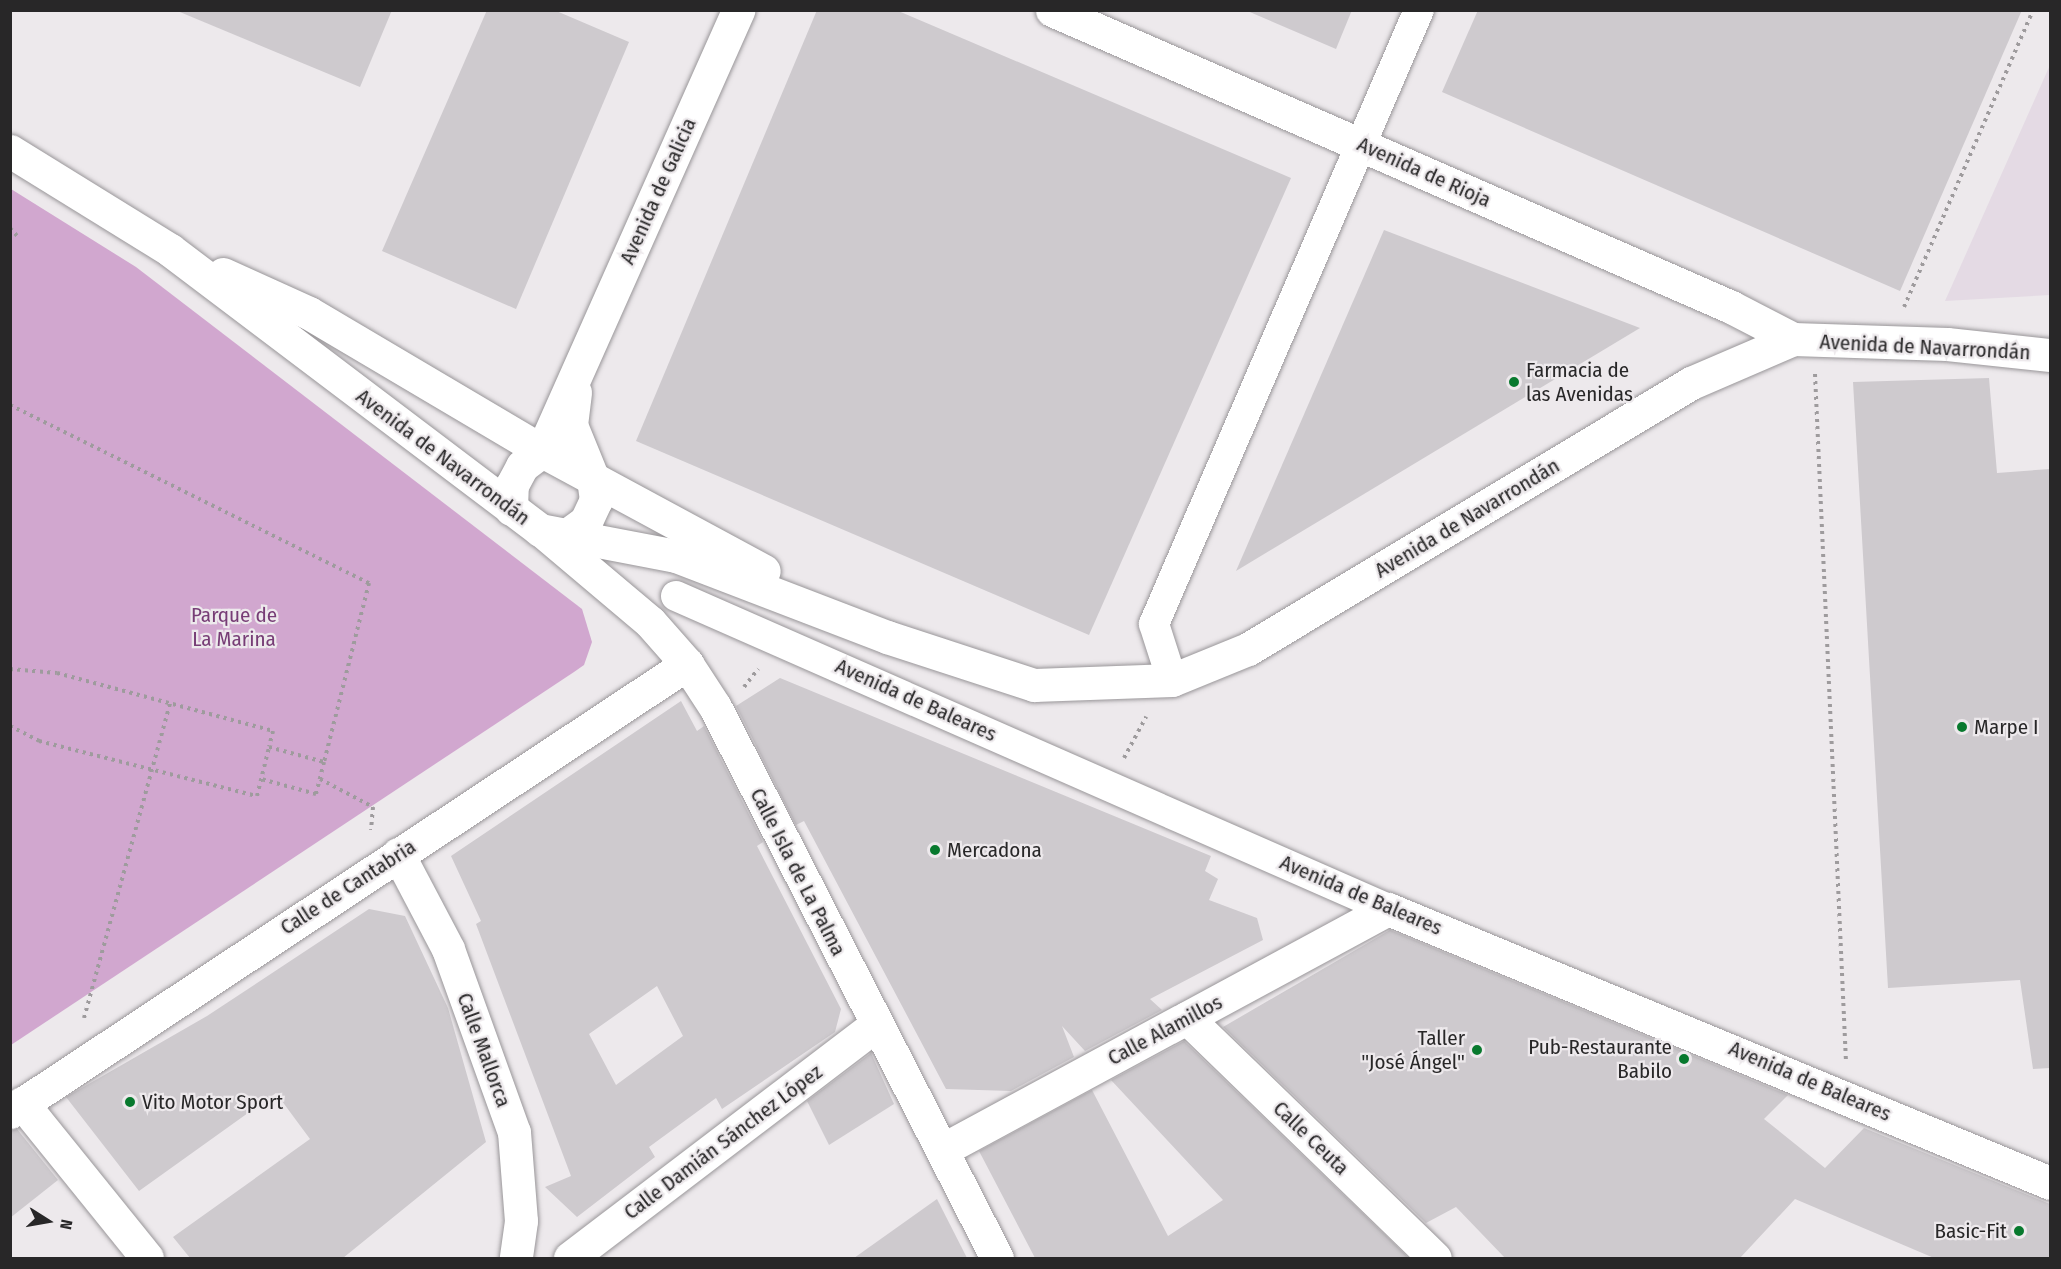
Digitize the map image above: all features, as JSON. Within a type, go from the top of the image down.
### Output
[{"type":"street","name":"Avenida de Galicia","points":[[542,451],[738,10]]},
{"type":"street","name":"Avenida de Rioja","points":[[1052,10],[1803,340]]},
{"type":"street","points":[[1172,680],[1154,624],[1419,10]]},
{"type":"street","name":"Avenida de Navarrondán","points":[[10,151],[170,250],[511,509],[554,533],[676,556],[887,637],[1034,685],[1172,680],[1248,649],[1691,383],[1803,340],[1889,342],[2050,355]]},
{"type":"street","name":"Avenida de Navarrondán","points":[[170,250],[309,313],[542,451],[887,637]]},
{"type":"street","name":"Avenida de Galicia","points":[[577,372],[571,425],[593,479]]},
{"type":"street","points":[[511,509],[512,485],[522,466],[542,451]]},
{"type":"street","points":[[554,533],[586,521],[596,500],[593,479]]},
{"type":"street","name":"Calle Isla de La Palma","points":[[554,533],[650,622],[687,664],[715,707],[997,1258]]},
{"type":"street","name":"Avenida de Baleares","points":[[676,596],[1389,909],[1848,1097],[2050,1184]]},
{"type":"street","name":"Calle de Cantabria","points":[[16,1108],[367,873],[687,664]]},
{"type":"street","name":"Calle Mallorca","points":[[398,854],[448,949],[514,1132],[521,1221],[516,1258]]},
{"type":"street","name":"Calle Alamillos","points":[[942,1150],[1389,909]]},
{"type":"street","name":"Calle Ceuta","points":[[1186,1018],[1435,1258]]},
{"type":"street","name":"Calle Damián Sánchez López","points":[[570,1258],[876,1025]]},
{"type":"street","points":[[16,1108],[147,1258]]},
{"type":"path","points":[[1889,342],[2032,10]]},
{"type":"path","points":[[10,228],[19,238]]},
{"type":"path","points":[[1803,340],[1848,1097]]},
{"type":"path","points":[[10,405],[369,583],[316,794],[261,779]]},
{"type":"path","points":[[10,669],[57,673],[273,731],[257,796],[39,741],[10,726]]},
{"type":"path","points":[[1112,786],[1136,731],[1172,680]]},
{"type":"path","points":[[70,1071],[170,704]]},
{"type":"path","points":[[269,747],[324,762]]},
{"type":"path","points":[[320,778],[373,807],[367,873]]},
{"type":"shaded area","points":[[2050,65],[2050,295],[1945,301]]},
{"type":"green space","name":"Parque de La Marina","points":[[11,189],[136,267],[582,609],[592,642],[584,665],[574,672],[11,1045]]},
{"type":"building","points":[[175,10],[392,10],[360,87]]},
{"type":"building","points":[[487,10],[554,10],[629,42],[516,309],[382,251]]},
{"type":"building","points":[[817,10],[896,10],[1291,178],[1089,635],[636,441]]},
{"type":"building","points":[[1245,10],[1352,10],[1336,49]]},
{"type":"building","points":[[1478,10],[2022,10],[1900,291],[1442,92]]},
{"type":"building","points":[[1384,230],[1640,328],[1236,571]]},
{"type":"building","name":"Marpe I","points":[[1989,378],[1997,473],[2050,469],[2050,1068],[2033,1069],[2020,980],[1888,988],[1853,382]]},
{"type":"building","points":[[780,678],[1211,856],[1205,871],[1218,879],[1209,900],[1257,918],[1263,940],[1150,999],[1162,1010],[1085,1051],[1062,1026],[1074,1057],[1011,1091],[946,1089],[804,821],[796,825],[736,706]]},
{"type":"building","points":[[681,701],[697,731],[704,726],[763,842],[757,846],[841,1009],[835,1032],[722,1109],[716,1098],[649,1147],[655,1157],[577,1217],[545,1187],[571,1176],[476,924],[481,921],[451,856]],"holes":[[[657,986],[683,1036],[616,1085],[589,1034]]]},
{"type":"building","points":[[369,909],[405,916],[448,1008],[486,1142],[343,1258],[190,1258],[173,1237],[310,1139],[276,1093],[139,1191],[66,1097],[207,1016]]},
{"type":"building","points":[[1390,930],[1788,1095],[1764,1119],[1825,1168],[1864,1128],[2050,1204],[2050,1258],[1934,1258],[1795,1199],[1740,1258],[1505,1258],[1456,1207],[1426,1223],[1223,1027]]},
{"type":"building","points":[[1184,1041],[1409,1258],[1035,1258],[979,1151],[1092,1090],[1168,1236],[1223,1200],[1111,1080]]},
{"type":"building","points":[[871,1053],[894,1104],[829,1145],[807,1101]]},
{"type":"building","points":[[17,1129],[58,1180],[10,1218],[10,1131]]},
{"type":"building","points":[[937,1199],[967,1258],[854,1258]]},
{"type":"place","name":"Farmacia de las Avenidas","points":[[1514,382]]},
{"type":"place","name":"Marpe I","points":[[1962,727]]},
{"type":"place","name":"Mercadona","points":[[935,850]]},
{"type":"place","name":"Taller \"José Ángel\"","points":[[1477,1050]]},
{"type":"place","name":"Pub-Restaurante Babilo","points":[[1684,1059]]},
{"type":"place","name":"Vito Motor Sport","points":[[130,1102]]},
{"type":"place","name":"Basic-Fit","points":[[2019,1231]]}]
